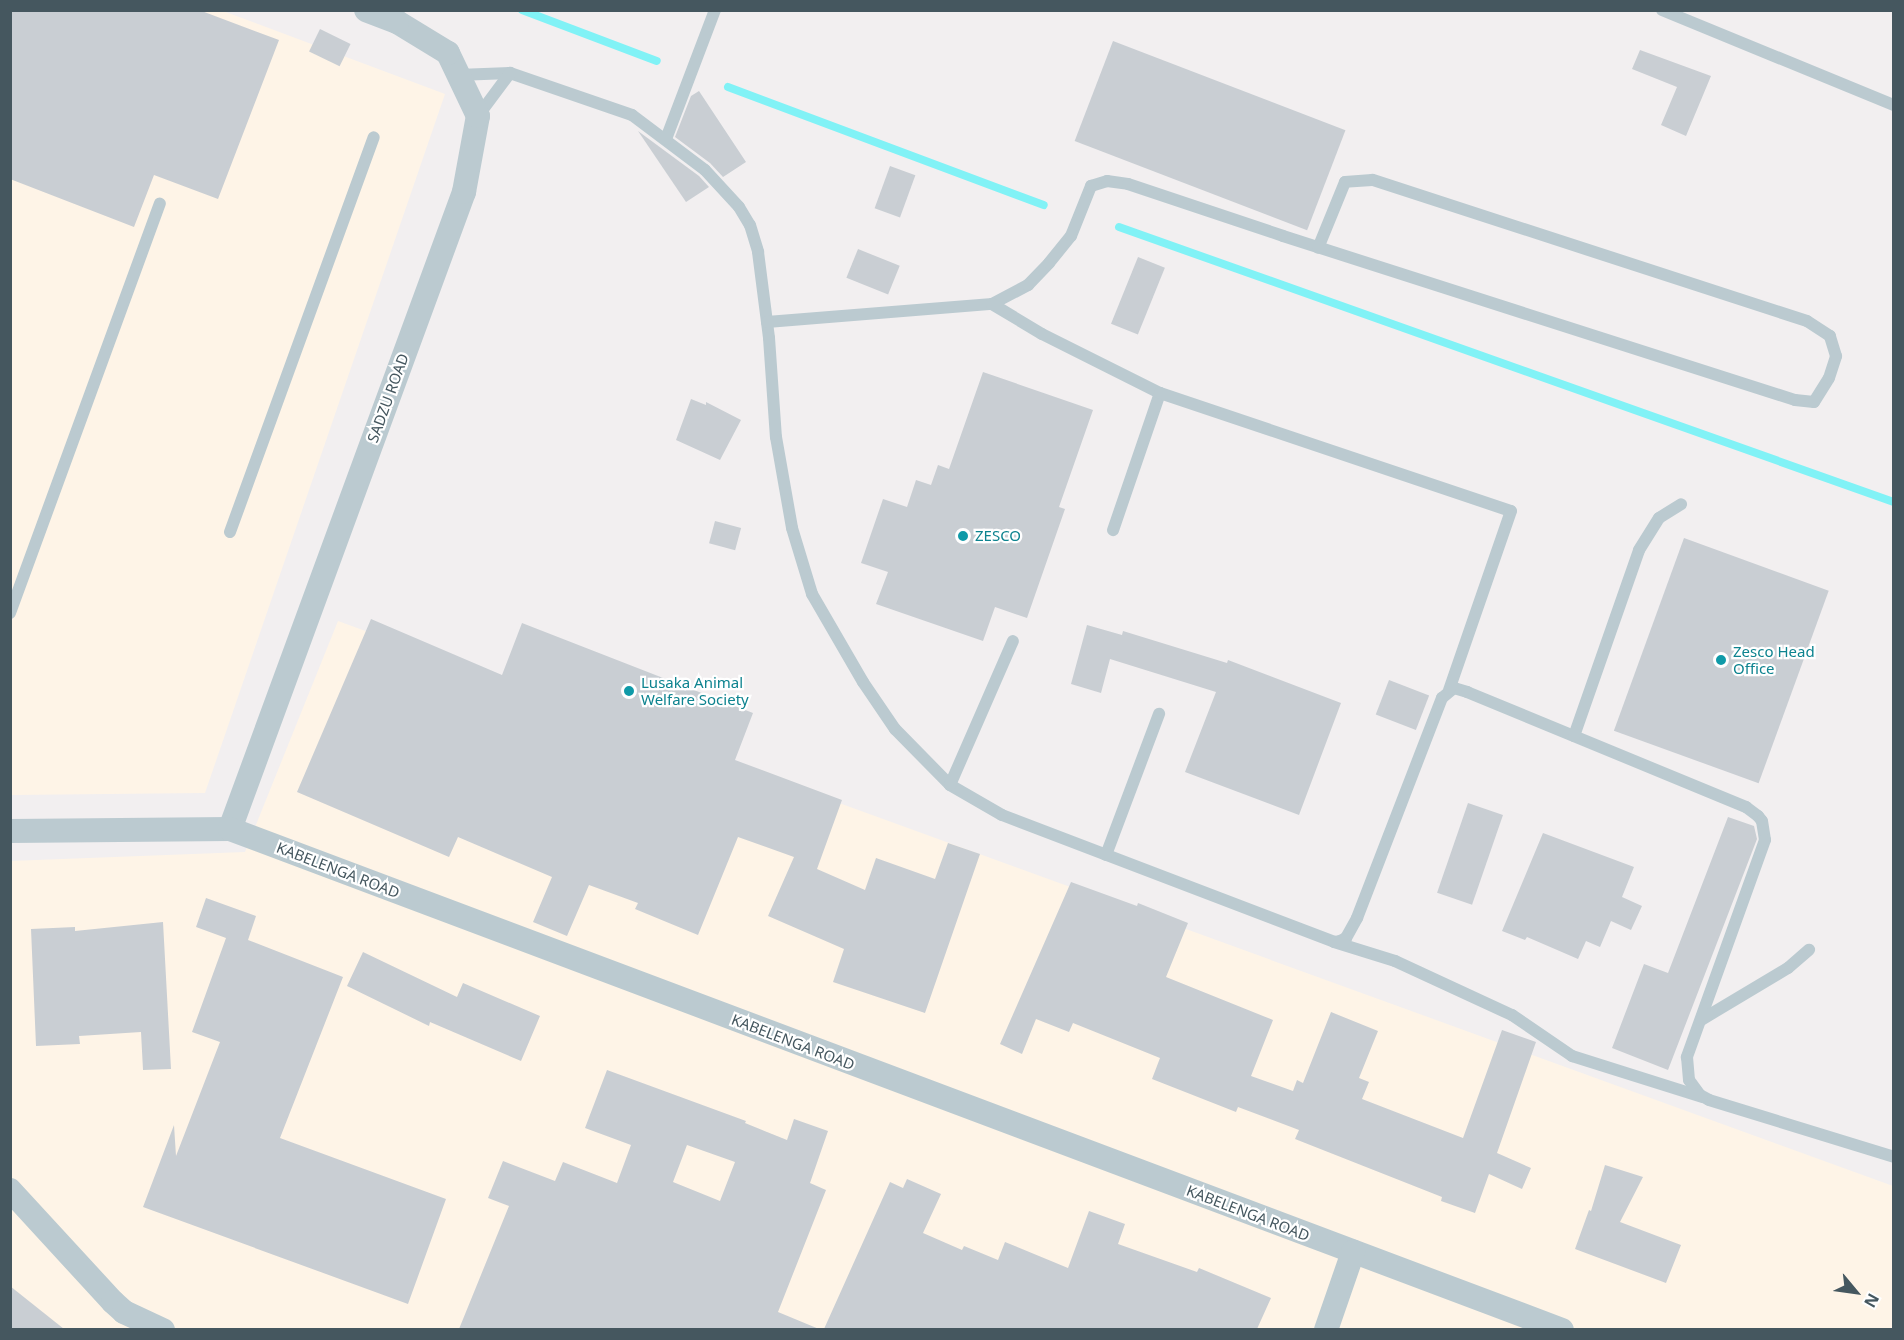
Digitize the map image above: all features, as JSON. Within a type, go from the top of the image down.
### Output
[{"type":"street","points":[[366,10],[397,22],[448,53],[478,116]]},
{"type":"street","name":"SADZU ROAD","points":[[230,829],[464,192],[478,116]]},
{"type":"street","name":"KABELENGA ROAD","points":[[10,831],[230,829],[1562,1329]]},
{"type":"street","points":[[10,1190],[124,1312],[163,1329]]},
{"type":"street","points":[[1326,1329],[1353,1252]]},
{"type":"lane","points":[[666,139],[715,10]]},
{"type":"lane","points":[[1662,10],[1893,105]]},
{"type":"lane","points":[[478,116],[510,73]]},
{"type":"lane","points":[[458,75],[510,73],[632,115],[666,139],[724,188],[750,225],[758,252],[768,322],[776,437],[792,528],[812,594],[863,682],[895,729],[950,785],[1002,815],[1334,942],[1395,961],[1512,1015],[1572,1056],[1893,1157]]},
{"type":"lane","points":[[230,532],[374,137]]},
{"type":"lane","points":[[768,322],[992,304],[1028,285],[1049,263],[1071,236],[1091,186],[1107,181],[1128,184],[1318,248],[1795,400],[1814,402],[1829,378],[1836,356],[1830,336],[1807,321],[1372,180],[1345,182],[1318,248]]},
{"type":"lane","points":[[10,613],[159,204]]},
{"type":"lane","points":[[992,304],[1042,334],[1160,393],[1511,511],[1449,690],[1442,698],[1357,918],[1346,938],[1334,942]]},
{"type":"lane","points":[[1113,530],[1160,393]]},
{"type":"lane","points":[[1574,736],[1639,550],[1659,518],[1681,504]]},
{"type":"lane","points":[[950,785],[1013,641]]},
{"type":"lane","points":[[1449,690],[1458,688],[1746,807],[1762,821],[1765,840],[1686,1069],[1694,1088],[1708,1100]]},
{"type":"lane","points":[[1107,855],[1159,714]]},
{"type":"lane","points":[[1701,1020],[1788,968],[1809,950]]},
{"type":"shaded area","points":[[10,11],[223,11],[445,94],[205,793],[11,795]]},
{"type":"shaded area","points":[[338,621],[1893,1186],[1893,1329],[11,1329],[10,861],[245,852]]},
{"type":"building","points":[[10,10],[199,10],[279,40],[218,199],[154,175],[134,227],[10,179]]},
{"type":"building","points":[[320,29],[351,44],[340,66],[309,51]]},
{"type":"building","points":[[1113,41],[1345,130],[1307,230],[1075,141]]},
{"type":"building","points":[[1640,50],[1711,76],[1686,136],[1661,125],[1677,87],[1632,69]]},
{"type":"building","points":[[699,91],[746,162],[723,177],[710,163],[675,137],[691,96]]},
{"type":"building","points":[[638,131],[699,176],[709,187],[686,202]]},
{"type":"building","points":[[890,166],[915,175],[900,218],[875,208]]},
{"type":"building","points":[[858,249],[900,266],[888,295],[846,278]]},
{"type":"building","points":[[1138,257],[1165,268],[1138,335],[1111,324]]},
{"type":"building","name":"ZESCO","points":[[983,372],[1093,410],[1059,507],[1065,509],[1027,618],[995,607],[983,641],[876,604],[888,572],[861,563],[883,499],[907,507],[916,480],[931,485],[938,465],[949,469]]},
{"type":"building","points":[[691,399],[706,405],[706,402],[741,420],[720,460],[676,440]]},
{"type":"building","points":[[715,521],[741,528],[735,550],[709,543]]},
{"type":"building","name":"Zesco Head Office","points":[[1684,538],[1829,591],[1759,783],[1614,731]]},
{"type":"building","points":[[371,619],[502,675],[522,623],[753,713],[735,760],[842,800],[817,869],[865,890],[876,858],[935,879],[948,843],[980,854],[925,1013],[833,982],[844,949],[768,916],[794,857],[738,837],[698,935],[635,909],[638,903],[589,885],[567,936],[533,922],[552,877],[458,837],[449,857],[297,792]]},
{"type":"building","points":[[1087,625],[1122,635],[1123,631],[1227,663],[1228,660],[1341,703],[1299,815],[1185,772],[1216,692],[1110,659],[1101,693],[1071,684]]},
{"type":"building","points":[[1389,680],[1429,695],[1416,730],[1376,715]]},
{"type":"building","points":[[1468,803],[1503,815],[1472,905],[1437,893]]},
{"type":"building","points":[[1728,817],[1754,826],[1757,839],[1668,1070],[1612,1048],[1644,964],[1668,973]]},
{"type":"building","points":[[1543,833],[1634,867],[1622,897],[1642,906],[1631,930],[1611,921],[1600,947],[1586,941],[1578,959],[1527,937],[1525,940],[1502,931]]},
{"type":"building","points":[[1071,882],[1137,906],[1138,903],[1188,923],[1166,977],[1273,1020],[1251,1076],[1293,1091],[1297,1080],[1303,1083],[1331,1012],[1378,1031],[1359,1078],[1369,1082],[1362,1099],[1463,1138],[1502,1030],[1536,1042],[1497,1153],[1531,1168],[1522,1189],[1489,1174],[1475,1213],[1441,1201],[1442,1197],[1295,1139],[1299,1130],[1238,1107],[1236,1112],[1152,1079],[1160,1058],[1073,1023],[1069,1032],[1036,1019],[1022,1054],[1000,1044]]},
{"type":"building","points":[[206,898],[256,916],[248,940],[343,977],[280,1138],[446,1199],[408,1304],[143,1207],[174,1125],[176,1156],[220,1042],[192,1032],[226,938],[196,927]]},
{"type":"building","points":[[163,922],[171,1069],[143,1070],[141,1032],[79,1036],[80,1044],[36,1046],[31,929],[75,927],[75,931]]},
{"type":"building","points":[[363,952],[457,997],[463,983],[540,1016],[521,1061],[430,1022],[429,1026],[347,986]]},
{"type":"building","points":[[607,1070],[746,1121],[745,1123],[787,1140],[794,1119],[828,1131],[810,1183],[826,1190],[778,1312],[819,1329],[459,1329],[509,1206],[488,1198],[503,1161],[555,1181],[563,1162],[617,1183],[631,1145],[585,1128]],"holes":[[[687,1145],[735,1162],[720,1201],[673,1182]]]},
{"type":"building","points":[[1605,1165],[1643,1177],[1620,1222],[1681,1245],[1666,1283],[1575,1249],[1589,1210],[1591,1211]]},
{"type":"building","points":[[907,1179],[941,1194],[923,1233],[962,1250],[964,1246],[998,1260],[1005,1242],[1068,1268],[1089,1211],[1125,1224],[1118,1244],[1197,1272],[1199,1268],[1271,1298],[1257,1329],[824,1329],[890,1182],[903,1188]]},
{"type":"building","points":[[10,1286],[64,1329],[10,1329]]},
{"type":"waterway","points":[[522,10],[657,61]]},
{"type":"waterway","points":[[728,87],[1044,205]]},
{"type":"waterway","points":[[1119,227],[1894,502]]},
{"type":"place","name":"ZESCO","points":[[963,536]]},
{"type":"place","name":"Zesco Head Office","points":[[1721,660]]},
{"type":"place","name":"Lusaka Animal Welfare Society","points":[[629,691]]}]
